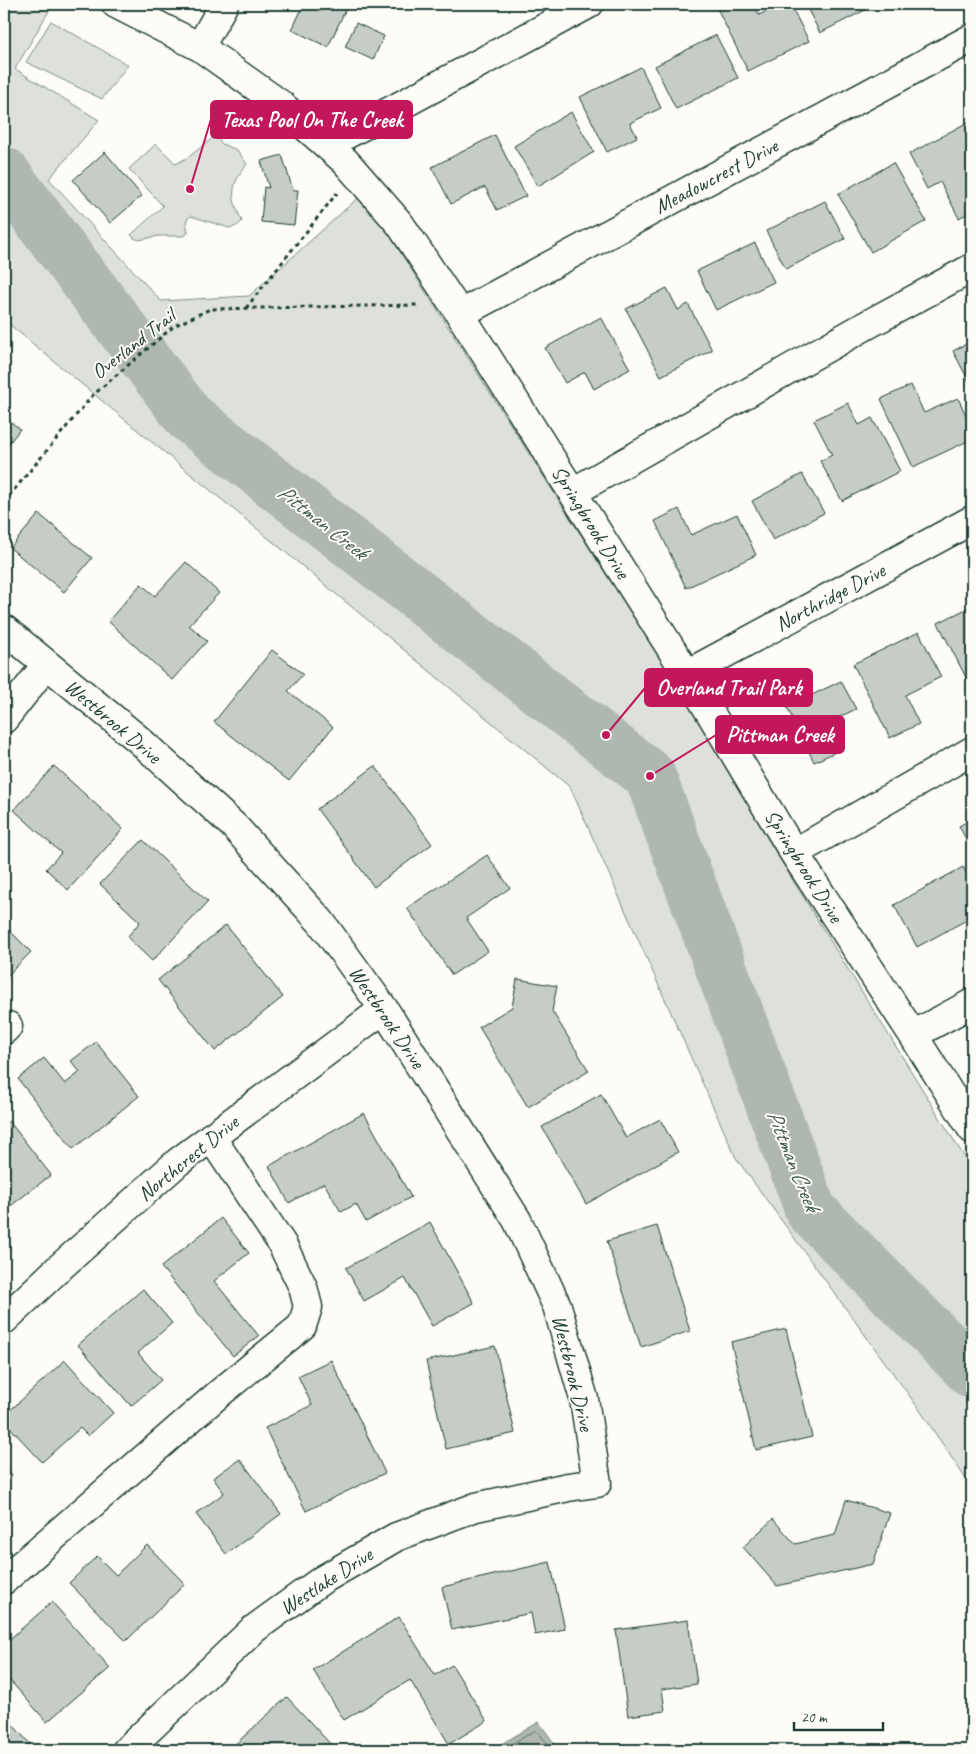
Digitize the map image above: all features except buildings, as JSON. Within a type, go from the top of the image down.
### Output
[{"type":"street","name":"Springbrook Drive","points":[[116,4],[200,47],[280,104],[354,171],[400,224],[573,492],[687,674],[794,853],[913,1034],[972,1129]]},
{"type":"street","points":[[200,47],[224,4]]},
{"type":"street","points":[[327,145],[589,4]]},
{"type":"street","name":"Meadowcrest Drive","points":[[453,304],[972,38]]},
{"type":"street","points":[[573,492],[865,326],[972,268]]},
{"type":"street","name":"Northridge Drive","points":[[687,674],[972,520]]},
{"type":"street","name":"Westbrook Drive","points":[[4,629],[138,739],[234,826],[320,922],[384,1009],[517,1220],[557,1306],[584,1399],[597,1483],[568,1487]]},
{"type":"street","points":[[4,719],[46,665]]},
{"type":"street","points":[[794,853],[972,751]]},
{"type":"street","points":[[913,1034],[972,1003]]},
{"type":"street","name":"Northcrest Drive","points":[[4,1320],[178,1162],[384,1009]]},
{"type":"street","points":[[4,1580],[221,1392],[302,1326],[308,1307],[303,1287],[282,1244],[211,1138]]},
{"type":"street","name":"Westlake Drive","points":[[127,1750],[254,1629],[322,1580],[396,1537],[476,1507],[568,1487]]},
{"type":"path","points":[[246,308],[354,171]]},
{"type":"path","name":"Overland Trail","points":[[4,502],[93,395],[174,326],[210,309],[453,304]]},
{"type":"shaded area","points":[[4,4],[53,4],[15,69],[99,120],[49,179],[161,301],[249,296],[358,198],[388,233],[675,682],[781,861],[972,1167],[972,1488],[919,1409],[736,1158],[570,787],[4,320]]},
{"type":"shaded area","points":[[51,21],[128,65],[102,99],[26,62]]},
{"type":"shaded area","points":[[215,136],[222,144],[237,150],[247,164],[237,179],[234,191],[235,205],[242,221],[236,226],[229,228],[191,216],[186,222],[188,232],[185,236],[159,236],[139,240],[134,238],[131,235],[163,206],[129,169],[156,144],[176,164],[190,156]]},
{"type":"water","points":[[539,1722],[559,1750],[491,1750]]},
{"type":"waterway","name":"Pittman Creek","points":[[4,173],[189,417],[650,776],[811,1211],[972,1372]]},
{"type":"place","name":"Texas Pool On The Creek","points":[[190,189]]},
{"type":"place","name":"Overland Trail Park","points":[[606,735]]},
{"type":"place","name":"Pittman Creek","points":[[650,776]]}]
